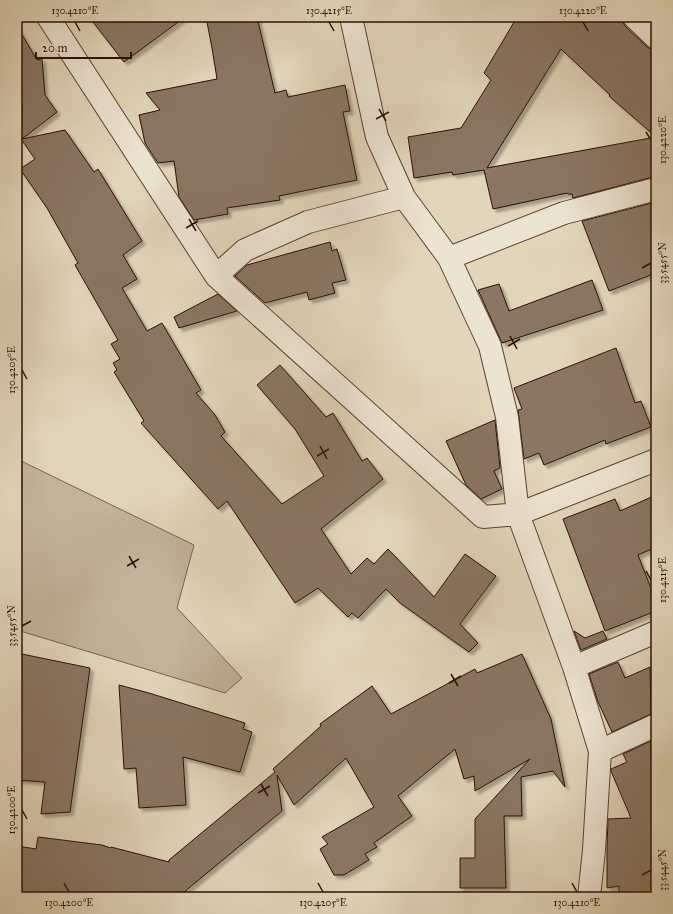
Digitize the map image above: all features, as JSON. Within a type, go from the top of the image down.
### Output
[{"type":"street","points":[[48,17],[216,276],[483,517],[518,514],[656,460]]},
{"type":"street","points":[[352,17],[377,137],[404,197],[450,258],[490,346],[507,417],[518,514],[574,667],[600,751],[594,850],[589,897]]},
{"type":"street","points":[[634,17],[656,38]]},
{"type":"street","points":[[450,258],[564,213],[656,189]]},
{"type":"street","points":[[216,276],[245,250],[308,222],[404,197]]},
{"type":"street","points":[[574,667],[656,632]]},
{"type":"street","points":[[600,751],[656,725]]},
{"type":"shaded area","points":[[17,459],[194,545],[177,608],[242,678],[225,693],[17,630]]},
{"type":"building","points":[[89,17],[185,17],[124,62]]},
{"type":"building","points":[[206,17],[257,17],[275,93],[286,90],[288,97],[345,85],[350,111],[343,112],[357,180],[279,196],[280,200],[227,208],[228,214],[194,220],[179,197],[174,161],[158,163],[145,143],[139,115],[160,110],[146,93],[217,79]]},
{"type":"building","points":[[517,17],[622,17],[622,21],[625,26],[647,47],[656,50],[656,137],[656,177],[573,198],[572,194],[567,193],[493,209],[484,170],[453,175],[452,172],[414,178],[408,137],[461,128],[491,80],[484,73]],"holes":[[[561,49],[610,95],[609,96],[656,137],[487,168]]]},
{"type":"building","points":[[17,26],[37,60],[42,59],[45,95],[57,112],[22,139],[65,130],[94,172],[98,169],[142,241],[123,255],[137,279],[122,288],[147,331],[162,323],[201,390],[196,393],[215,415],[225,432],[221,436],[282,504],[324,476],[295,429],[257,385],[280,365],[326,417],[333,413],[362,461],[367,458],[383,479],[321,529],[351,574],[367,558],[374,564],[388,549],[434,597],[465,554],[496,576],[460,624],[478,643],[469,652],[400,603],[386,589],[358,618],[352,613],[348,617],[318,588],[295,603],[227,501],[218,509],[141,423],[144,421],[114,372],[117,370],[113,363],[120,359],[111,344],[118,340],[75,265],[78,263],[47,208],[20,169],[35,159],[21,139],[20,140],[17,103]]},
{"type":"building","points":[[656,202],[656,273],[609,291],[582,221]]},
{"type":"building","points":[[330,242],[332,251],[337,249],[346,280],[332,283],[335,293],[309,300],[307,292],[265,303],[235,276],[247,265]]},
{"type":"building","points":[[592,280],[603,310],[502,343],[478,290],[499,284],[509,311]]},
{"type":"building","points":[[218,294],[237,311],[179,328],[174,317]]},
{"type":"building","points":[[616,348],[635,403],[641,401],[651,427],[606,444],[605,440],[544,465],[539,453],[524,459],[518,410],[522,409],[514,388]]},
{"type":"building","points":[[495,420],[500,468],[494,471],[502,489],[481,499],[466,485],[446,441]]},
{"type":"building","points":[[656,495],[656,547],[638,555],[656,601],[656,611],[605,631],[563,519],[615,499],[620,511]]},
{"type":"building","points":[[574,631],[585,638],[603,631],[607,639],[581,650]]},
{"type":"building","points":[[17,653],[90,668],[70,812],[41,814],[45,782],[17,780]]},
{"type":"building","points":[[522,654],[551,719],[565,787],[553,771],[521,777],[522,816],[504,816],[506,888],[460,888],[460,858],[475,858],[475,819],[530,759],[475,791],[474,776],[464,779],[455,749],[398,796],[412,816],[374,843],[377,847],[365,854],[369,860],[344,875],[334,875],[320,849],[328,844],[322,837],[374,807],[346,758],[294,805],[277,775],[282,811],[178,897],[17,897],[17,846],[36,849],[38,837],[102,845],[169,862],[169,860],[275,772],[273,769],[321,726],[320,724],[372,686],[391,714],[475,669],[477,673]]},
{"type":"building","points":[[618,662],[625,678],[650,667],[651,714],[612,732],[598,702],[589,674]]},
{"type":"building","points":[[119,685],[245,723],[243,729],[252,732],[240,772],[183,757],[186,805],[139,808],[136,768],[124,769]]},
{"type":"building","points":[[651,741],[653,897],[619,897],[619,886],[607,888],[608,819],[631,818],[611,769],[627,762],[623,754]]}]
